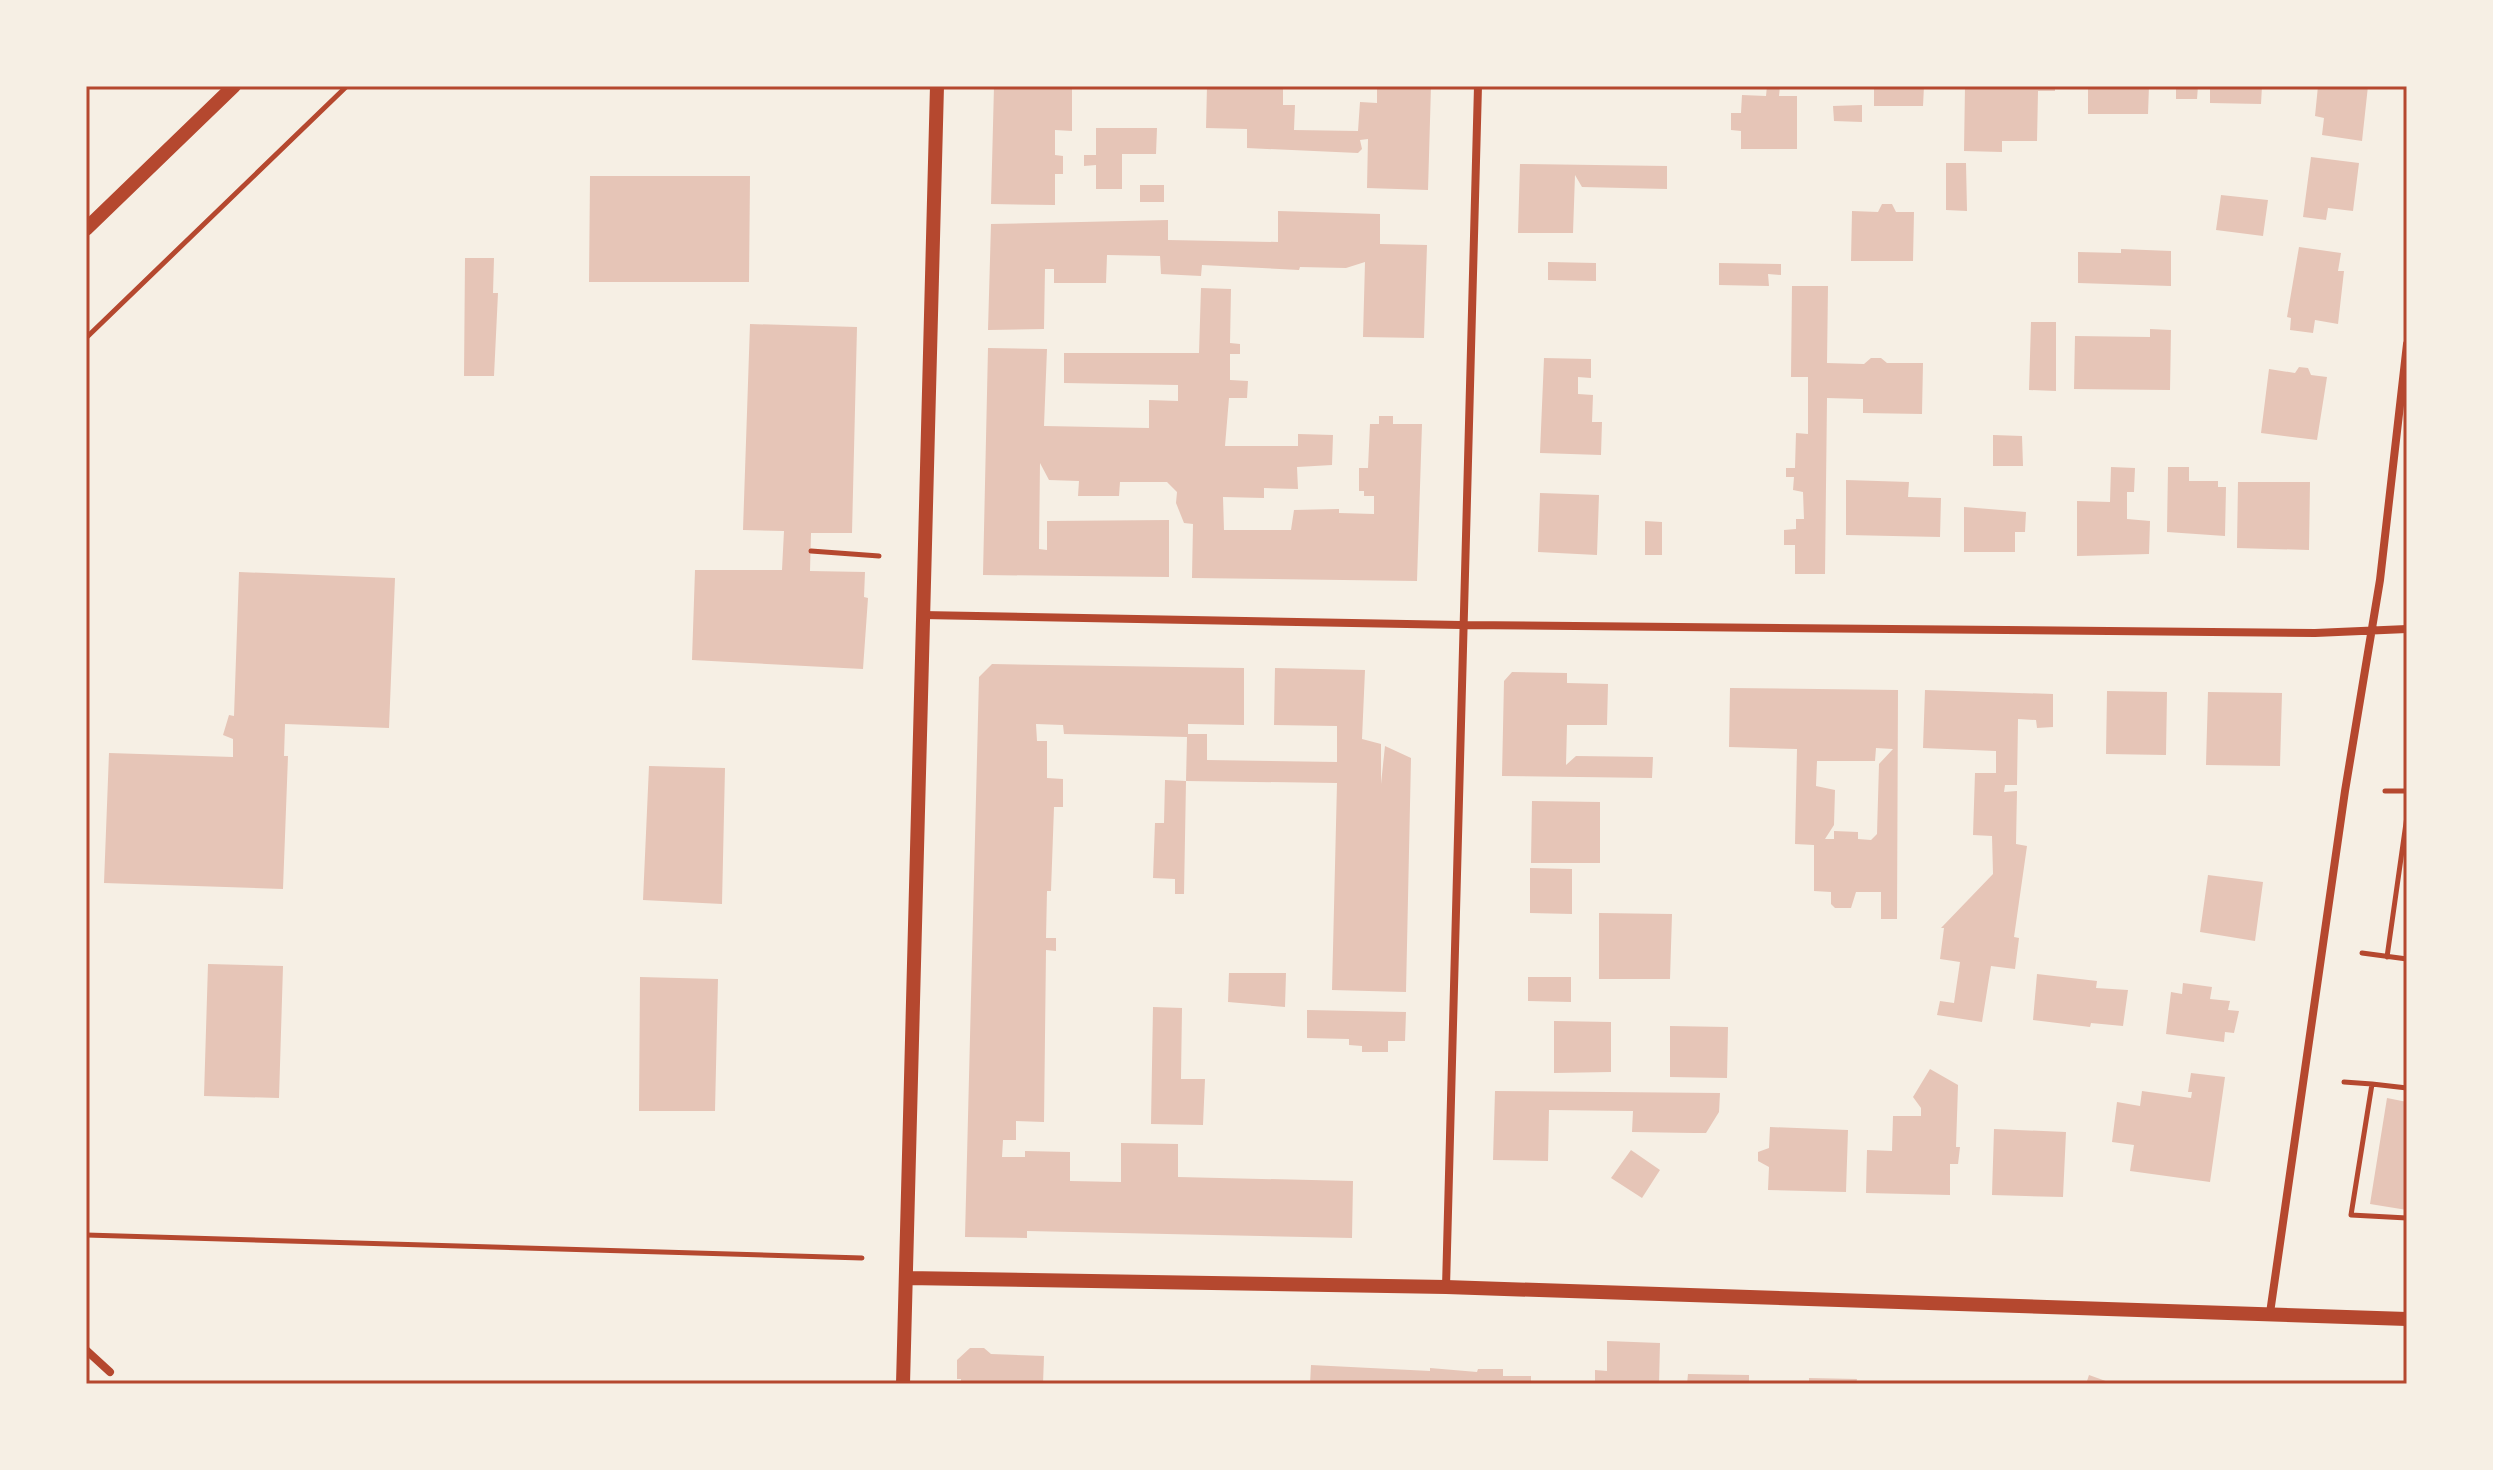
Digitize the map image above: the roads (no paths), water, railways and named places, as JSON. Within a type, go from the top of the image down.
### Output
[{"type":"street","points":[[86,229],[234,86]]},
{"type":"street","points":[[903,1384],[937,86]]},
{"type":"street","points":[[1446,1287],[1461,625],[1478,86]]},
{"type":"street","points":[[2270,1313],[2345,791],[2372,632],[2407,344]]},
{"type":"street","points":[[922,615],[1461,625],[2372,632],[2407,629]]},
{"type":"street","points":[[906,1278],[1446,1287],[1558,1294],[2407,1319]]},
{"type":"street","points":[[86,1350],[110,1372]]}]
